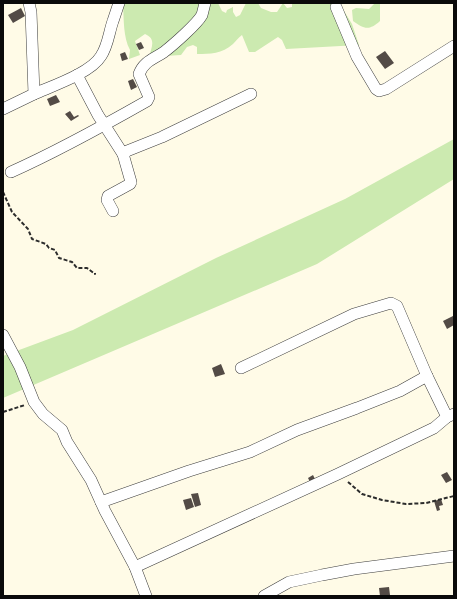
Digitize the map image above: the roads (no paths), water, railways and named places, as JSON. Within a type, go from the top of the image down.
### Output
[{"type":"street","points":[[29,3],[31,12],[34,94]]},
{"type":"street","points":[[3,109],[34,94],[60,84],[93,65],[102,55],[119,3]]},
{"type":"street","points":[[11,172],[38,160],[147,101],[149,96],[139,74],[141,69],[144,64],[170,47],[198,21],[202,15],[205,3]]},
{"type":"street","points":[[336,7],[357,57],[376,89],[379,91],[386,89],[454,46]]},
{"type":"street","points":[[76,75],[123,154],[131,182],[108,196],[107,200],[113,211]]},
{"type":"street","points":[[123,154],[251,94]]},
{"type":"street","points":[[135,567],[338,474],[434,428],[451,416],[427,376],[397,306],[391,303],[354,314],[241,368]]},
{"type":"street","points":[[3,335],[20,367],[34,402],[43,414],[62,430],[67,442],[91,480],[135,567],[146,596]]},
{"type":"street","points":[[101,502],[189,471],[250,452],[297,430],[400,391],[427,376]]},
{"type":"street","points":[[264,596],[289,582],[322,575],[354,569],[454,556]]}]
